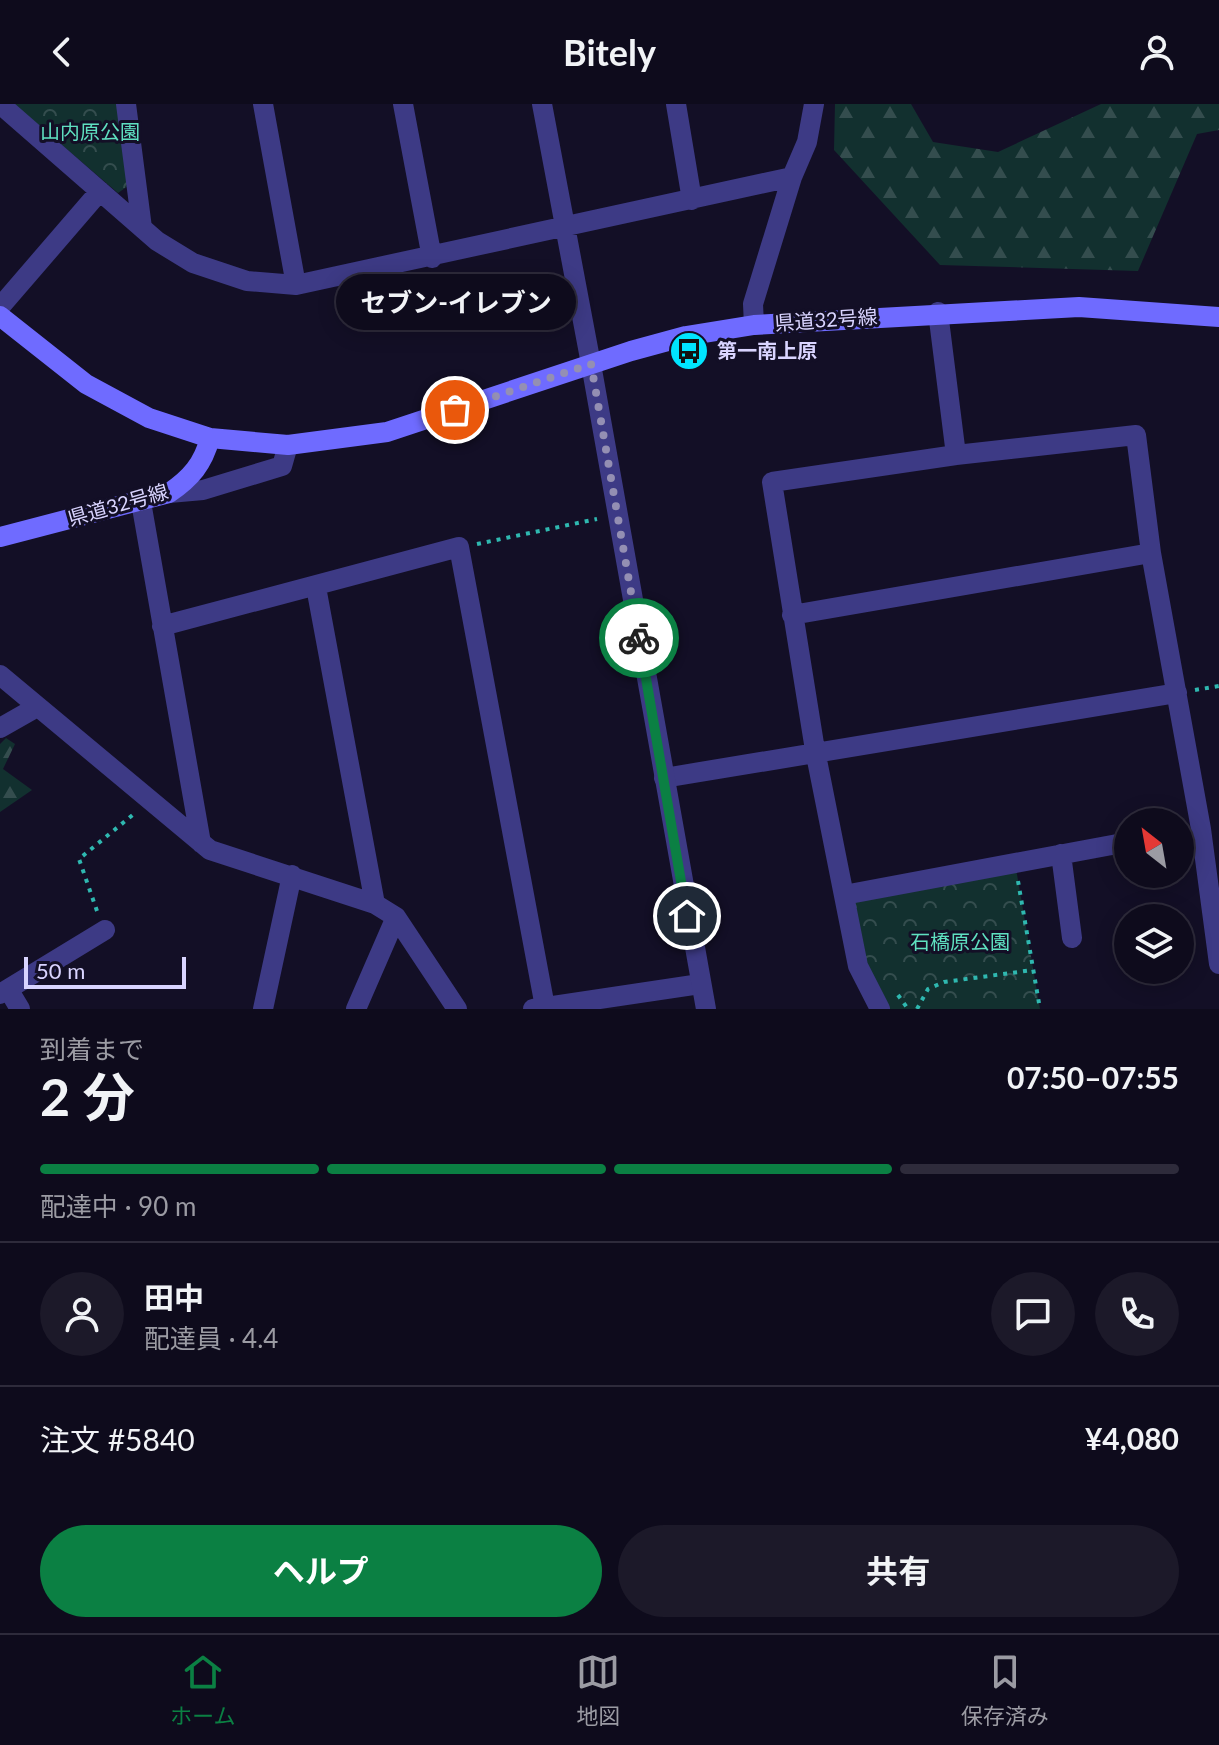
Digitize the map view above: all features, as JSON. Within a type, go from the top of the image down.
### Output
[{"type":"main road","name":"県道32号線","points":[[0,316],[57,363],[117,403],[149,418],[210,438],[288,445],[387,432],[686,336],[754,325],[938,312],[1079,307],[1219,317]]},
{"type":"main road","name":"県道32号線","points":[[0,537],[169,493],[189,480],[210,438]]},
{"type":"street","points":[[0,104],[142,228],[193,263],[247,281],[296,285],[432,258],[792,177]]},
{"type":"street","points":[[126,104],[142,228]]},
{"type":"street","points":[[263,104],[296,285]]},
{"type":"street","points":[[403,104],[432,258]]},
{"type":"street","points":[[542,104],[706,1009]]},
{"type":"street","points":[[676,104],[692,200]]},
{"type":"street","points":[[754,325],[757,291],[792,177],[807,142],[808,109]]},
{"type":"street","points":[[0,307],[100,191]]},
{"type":"street","points":[[938,312],[956,455]]},
{"type":"street","points":[[880,1009],[858,966],[815,750],[772,482],[956,455],[1136,435],[1151,553],[1201,829],[1219,964]]},
{"type":"street","points":[[169,493],[203,490],[282,466],[288,445]]},
{"type":"street","points":[[141,502],[201,843]]},
{"type":"street","points":[[162,626],[459,547],[538,1008],[700,984]]},
{"type":"street","points":[[792,615],[1151,553]]},
{"type":"street","points":[[316,587],[375,904]]},
{"type":"street","points":[[0,675],[151,804],[210,850],[375,904],[396,917],[457,1009]]},
{"type":"street","points":[[664,778],[815,750],[1177,693]]},
{"type":"street","points":[[0,728],[37,707]]},
{"type":"street","points":[[1194,830],[1201,829]]},
{"type":"street","points":[[844,895],[1114,845]]},
{"type":"street","points":[[1061,854],[1072,938]]},
{"type":"street","points":[[263,1009],[292,875]]},
{"type":"street","points":[[356,1009],[396,917]]},
{"type":"street","points":[[20,1009],[4,992],[105,930]]},
{"type":"path","points":[[459,547],[618,515]]},
{"type":"path","points":[[105,930],[79,859],[124,820],[151,804]]},
{"type":"path","points":[[1015,863],[1040,1009]]},
{"type":"path","points":[[917,1009],[928,989],[944,982],[1033,970]]},
{"type":"path","points":[[895,991],[908,1009]]},
{"type":"green space","name":"山内原公園","points":[[14,104],[117,104],[128,186],[118,193]]},
{"type":"green space","points":[[835,104],[911,104],[933,142],[998,152],[1101,104],[1219,104],[1219,130],[1197,134],[1138,271],[940,265],[834,150]]},
{"type":"green space","points":[[6,738],[15,744],[3,769],[32,790],[0,812],[0,744]]},
{"type":"green space","name":"石橋原公園","points":[[1015,863],[1040,1009],[880,1009],[844,895]]},
{"type":"way so far","points":[[455,410],[591,364],[639,638]]},
{"type":"place","name":"第一南上原","points":[[689,351]]},
{"type":"place","name":"セブン-イレブン","points":[[455,410]]},
{"type":"route","points":[[639,638],[687,916]]}]
